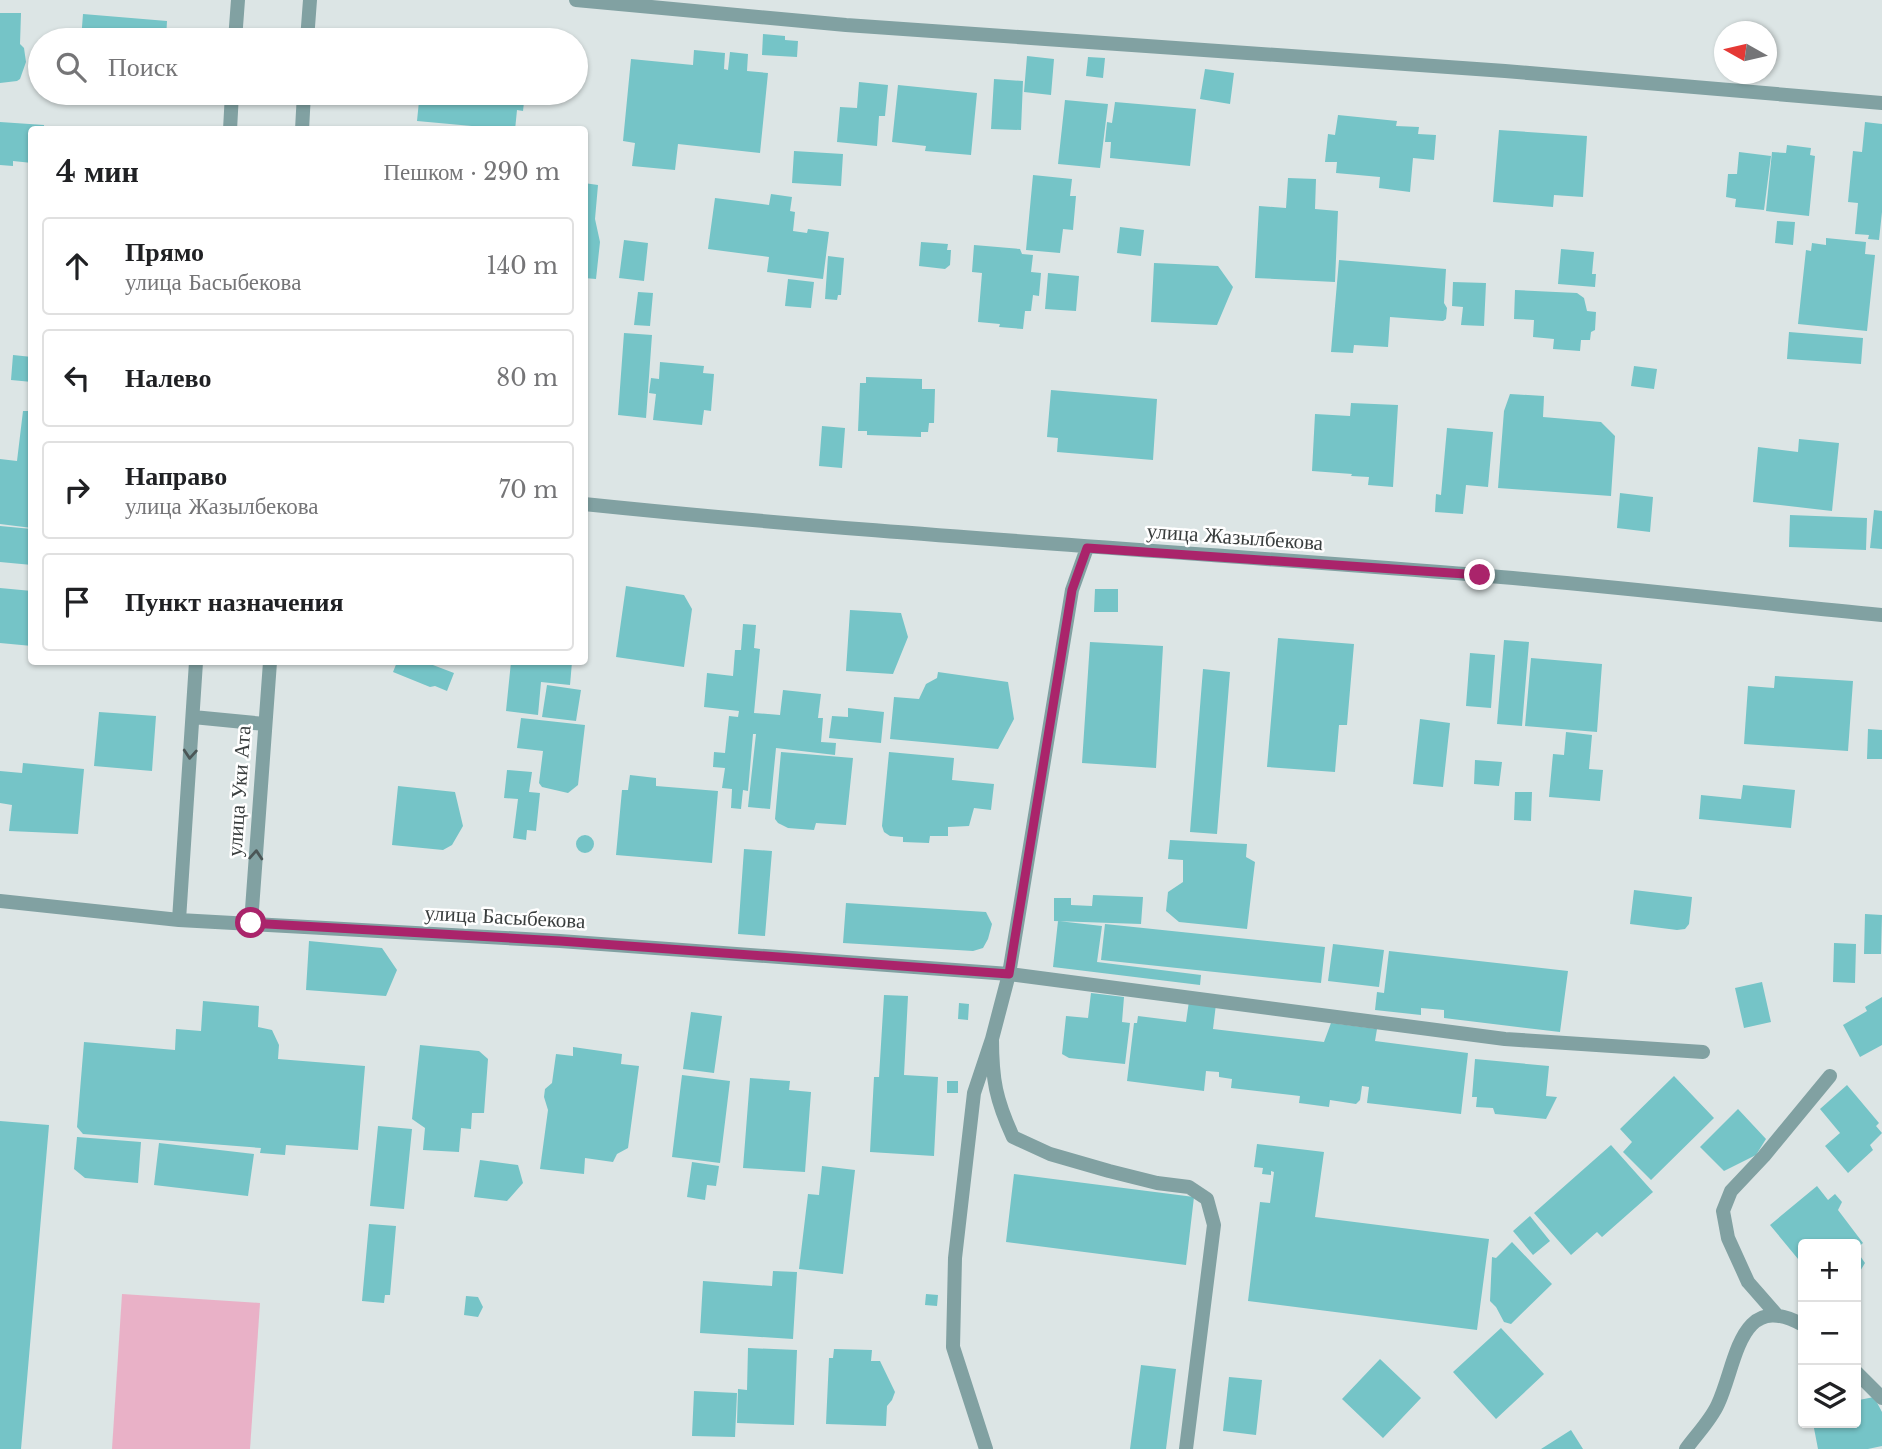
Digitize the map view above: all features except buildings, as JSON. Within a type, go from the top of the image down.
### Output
[{"type":"street","points":[[236,28],[238,0]]},
{"type":"street","points":[[308,28],[310,0]]},
{"type":"street","points":[[576,0],[846,25],[1505,71],[1882,103]]},
{"type":"street","points":[[230,126],[231,105]]},
{"type":"street","points":[[302,126],[303,105]]},
{"type":"street","name":"улица Жазылбекова","points":[[588,504],[1087,548],[1480,575],[1882,615]]},
{"type":"street","points":[[986,1449],[953,1347],[955,1258],[967,1148],[974,1093],[1009,974],[1072,590],[1087,548]]},
{"type":"street","points":[[179,920],[196,665]]},
{"type":"street","name":"улица Уки Ата","points":[[251,923],[270,665]]},
{"type":"street","points":[[193,717],[265,724]]},
{"type":"street","name":"улица Басыбекова","points":[[0,901],[179,920],[560,941],[1009,974],[1505,1039],[1703,1052]]},
{"type":"street","points":[[992,1039],[992,1075],[999,1107],[1013,1137],[1050,1153],[1109,1171],[1157,1183],[1189,1187],[1207,1199],[1214,1225],[1186,1449]]},
{"type":"street","points":[[1776,1314],[1748,1282],[1728,1238],[1723,1211],[1731,1191],[1764,1156],[1830,1076]]},
{"type":"street","points":[[1686,1449],[1718,1405],[1728,1372],[1750,1325],[1776,1314],[1788,1316],[1798,1322]]},
{"type":"street","points":[[1861,1377],[1882,1398]]},
{"type":"shaded area","points":[[122,1294],[260,1303],[250,1449],[112,1449]]},
{"type":"route","points":[[251,923],[560,941],[1009,974],[1072,590],[1087,548],[1480,575]]}]
